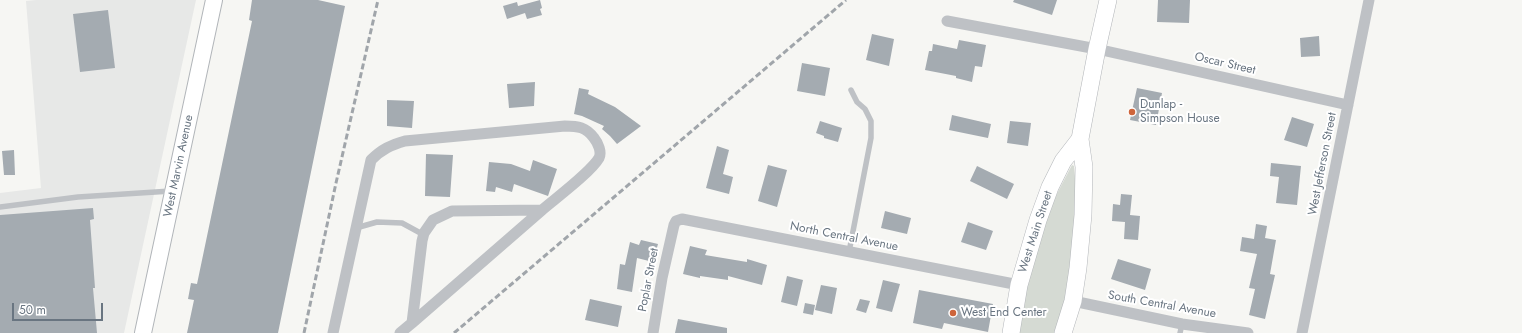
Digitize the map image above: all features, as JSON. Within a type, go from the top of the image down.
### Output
[{"type":"main road","name":"West Main Street","points":[[1063,333],[1073,301],[1083,215],[1084,167],[1080,139],[1108,0]]},
{"type":"main road","name":"West Main Street","points":[[1011,333],[1019,285],[1038,220],[1050,187],[1063,162],[1080,139]]},
{"type":"street","name":"West Marvin Avenue","points":[[143,333],[214,0]]},
{"type":"street","name":"West Jefferson Street","points":[[1302,333],[1369,0]]},
{"type":"street","name":"Oscar Street","points":[[947,21],[1097,49],[1348,105]]},
{"type":"street","points":[[333,333],[371,160],[379,152],[390,145],[406,141],[565,126],[579,126],[586,129],[595,139],[600,152],[599,158],[586,172],[400,333]]},
{"type":"street","points":[[412,323],[422,241],[433,220],[452,211],[542,210]]},
{"type":"street","name":"North Central Avenue","points":[[672,232],[676,221],[682,219],[1019,285]]},
{"type":"street","name":"Poplar Street","points":[[653,333],[662,278],[672,232]]},
{"type":"street","name":"South Central Avenue","points":[[1073,301],[1181,328],[1248,333]]},
{"type":"lane","points":[[849,252],[871,138],[871,121],[865,109],[857,102],[851,90]]},
{"type":"lane","points":[[0,207],[78,197],[174,191]]},
{"type":"lane","points":[[356,228],[377,222],[402,223],[424,235]]},
{"type":"shaded area","points":[[196,0],[124,333],[0,333],[0,193],[41,188],[26,1]]},
{"type":"shaded area","points":[[1072,165],[1074,166],[1076,208],[1066,292],[1058,333],[1018,333],[1023,299],[1050,207]]},
{"type":"building","points":[[252,0],[318,0],[345,6],[278,333],[187,333],[194,300],[188,299],[191,283],[197,284],[252,21],[249,20]]},
{"type":"building","points":[[540,0],[542,15],[527,19],[525,13],[507,19],[503,6],[517,2],[518,6]]},
{"type":"building","points":[[1014,0],[1057,0],[1052,15],[1013,2]]},
{"type":"building","points":[[1158,0],[1190,0],[1189,23],[1157,22]]},
{"type":"building","points":[[108,10],[115,68],[80,72],[73,14]]},
{"type":"building","points":[[872,34],[894,39],[889,66],[866,60]]},
{"type":"building","points":[[1319,36],[1320,56],[1301,57],[1300,38]]},
{"type":"building","points":[[959,40],[986,45],[982,67],[975,66],[972,82],[956,78],[956,76],[925,70],[929,51],[932,51],[933,44],[957,49]]},
{"type":"building","points":[[802,63],[830,68],[825,96],[797,91]]},
{"type":"building","points":[[535,82],[534,106],[509,108],[507,84]]},
{"type":"building","points":[[579,88],[589,90],[588,94],[615,107],[641,126],[617,144],[602,129],[604,126],[574,114]]},
{"type":"building","points":[[1137,88],[1162,93],[1156,125],[1130,120]]},
{"type":"building","points":[[387,100],[414,101],[412,128],[387,126]]},
{"type":"building","points":[[952,115],[991,124],[988,138],[949,130]]},
{"type":"building","points":[[1292,117],[1314,124],[1307,147],[1284,140]]},
{"type":"building","points":[[820,121],[842,128],[838,142],[824,138],[824,136],[816,133]]},
{"type":"building","points":[[1010,121],[1031,123],[1028,146],[1007,143]]},
{"type":"building","points":[[717,146],[729,150],[723,174],[733,177],[729,194],[706,188]]},
{"type":"building","points":[[14,150],[15,175],[4,175],[2,151]]},
{"type":"building","points":[[426,154],[453,155],[450,197],[425,196]]},
{"type":"building","points":[[533,160],[557,169],[548,196],[514,184],[512,192],[496,187],[495,192],[486,191],[489,162],[511,164],[530,171]]},
{"type":"building","points":[[1271,163],[1301,166],[1297,205],[1276,203],[1279,177],[1270,176]]},
{"type":"building","points":[[768,165],[787,170],[777,207],[758,201]]},
{"type":"building","points":[[977,166],[1014,184],[1007,199],[970,181]]},
{"type":"building","points":[[1121,194],[1132,195],[1130,215],[1140,216],[1138,240],[1124,239],[1125,222],[1112,221],[1113,204],[1120,205]]},
{"type":"building","points":[[93,208],[94,219],[90,220],[95,288],[93,288],[97,333],[0,333],[0,215]]},
{"type":"building","points":[[885,211],[911,218],[907,234],[881,228]]},
{"type":"building","points":[[968,222],[993,231],[986,250],[961,242]]},
{"type":"building","points":[[1256,224],[1267,226],[1265,238],[1276,240],[1270,274],[1275,275],[1265,319],[1249,315],[1255,289],[1249,288],[1257,254],[1240,251],[1242,237],[1254,239]]},
{"type":"building","points":[[641,240],[658,244],[653,262],[637,258],[632,292],[617,289],[620,264],[625,265],[630,242],[639,245]]},
{"type":"building","points":[[690,246],[707,250],[705,255],[747,262],[747,259],[767,265],[762,285],[728,276],[728,280],[700,276],[700,278],[683,274]]},
{"type":"building","points":[[1118,259],[1151,269],[1145,290],[1111,279]]},
{"type":"building","points":[[787,276],[803,280],[797,306],[781,302]]},
{"type":"building","points":[[883,280],[900,284],[892,312],[876,308]]},
{"type":"building","points":[[821,285],[837,288],[832,314],[815,310]]},
{"type":"building","name":"West End Center","points":[[919,290],[993,304],[988,332],[944,323],[942,329],[913,323]]},
{"type":"building","points":[[590,299],[622,306],[618,327],[585,320]]},
{"type":"building","points":[[860,299],[870,301],[866,313],[856,310]]},
{"type":"building","points":[[805,303],[815,305],[813,315],[803,313]]},
{"type":"building","points":[[678,319],[727,328],[727,333],[675,333]]},
{"type":"railway","points":[[304,333],[336,183],[378,0]]},
{"type":"railway","points":[[454,333],[846,0]]},
{"type":"place","name":"Dunlap - Simpson House","points":[[1132,112]]},
{"type":"place","name":"West End Center","points":[[953,313]]}]
